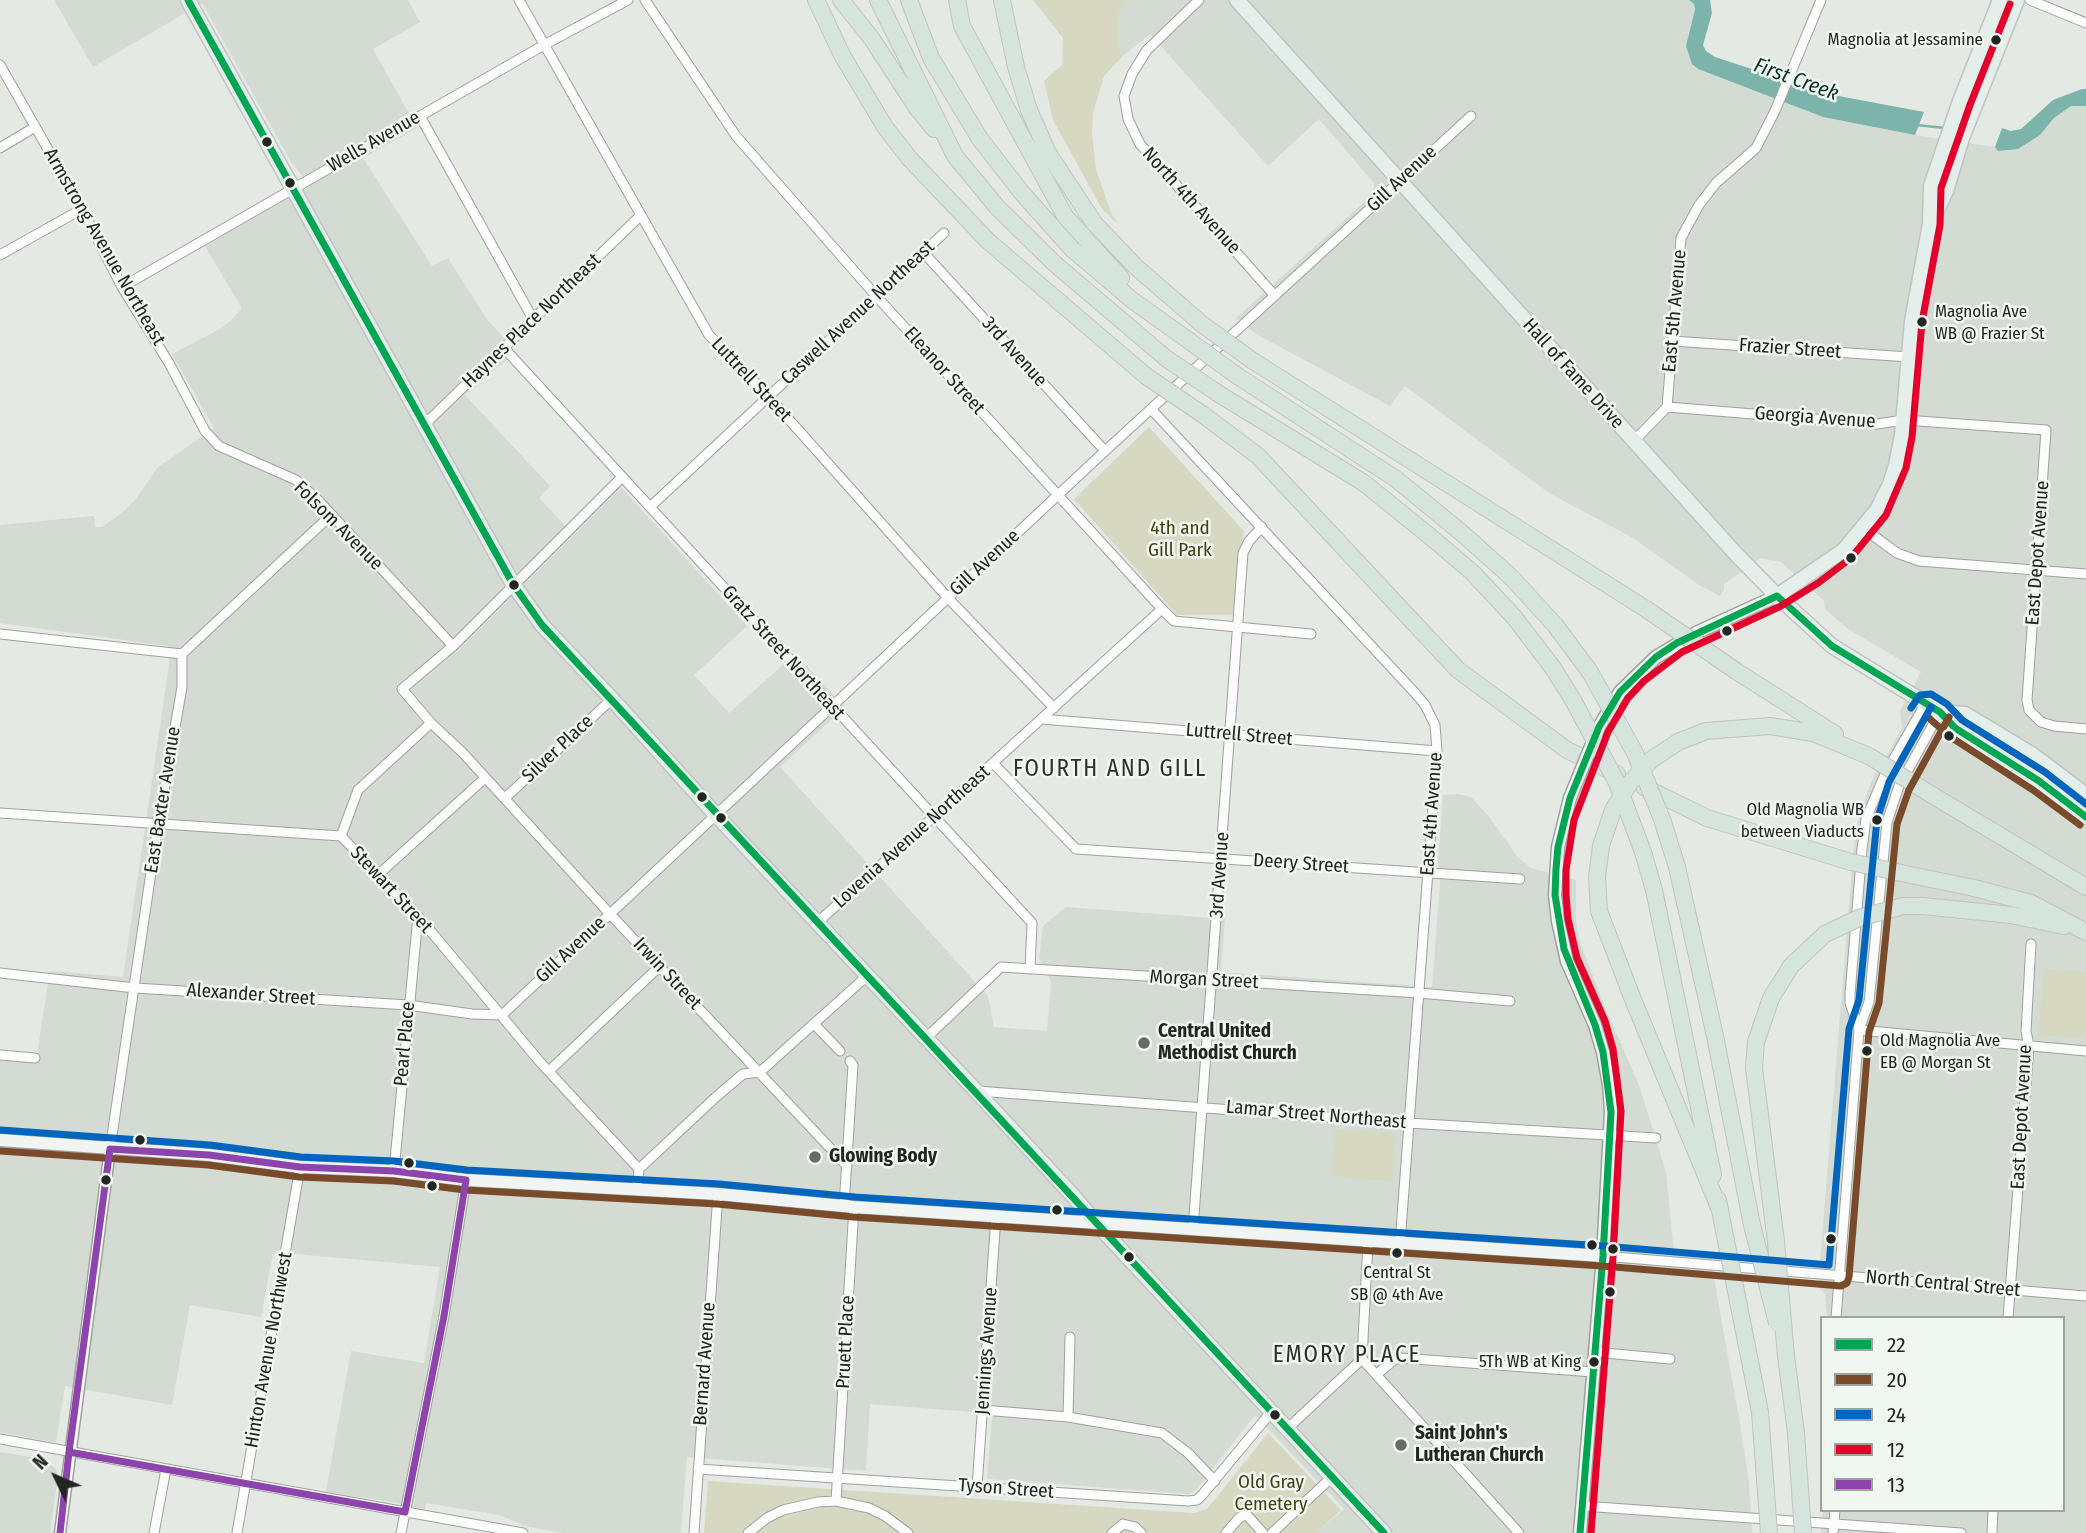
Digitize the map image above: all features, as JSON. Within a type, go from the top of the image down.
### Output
[{"type":"highway","points":[[816,0],[842,55],[885,127],[909,158],[988,241],[1146,376],[1258,456],[1458,670],[1567,750],[1707,818],[1851,862],[2031,903],[2085,932]]},
{"type":"highway","points":[[878,0],[955,156]]},
{"type":"highway","points":[[909,0],[931,58],[980,139],[1022,193],[1072,249],[1132,300],[1236,375],[1396,479],[1463,534],[1520,586],[1555,625],[1590,672],[1635,753],[1662,819],[1677,867],[1715,1036],[1752,1225],[1786,1356]]},
{"type":"highway","points":[[957,0],[962,26],[1065,216],[1111,269],[1164,322]]},
{"type":"highway","points":[[1002,0],[1016,67],[1029,110],[1048,153],[1094,223],[1136,267],[1203,325],[1253,361],[1646,609],[1736,671],[1932,795],[2086,887]]},
{"type":"highway","points":[[846,6],[917,108],[955,156],[997,207],[1055,264],[1167,359],[1364,483],[1432,538],[1473,573],[1514,617],[1573,700],[1617,783],[1654,890],[1760,1412],[1769,1533]]},
{"type":"highway","points":[[1720,1210],[1636,1010],[1599,911],[1597,877],[1601,846],[1613,810],[1629,784],[1651,761],[1678,742],[1706,731],[1770,726],[1813,733],[1870,755]]},
{"type":"highway","points":[[1803,1533],[1783,1301],[1754,1068],[1756,1042],[1771,998],[1791,966],[1825,934],[1859,918],[1903,906],[2011,915],[2085,932]]},
{"type":"main road","points":[[188,0],[513,584],[542,625],[1384,1533]]},
{"type":"main road","name":"Hall of Fame Drive","points":[[1237,0],[1735,553],[1777,596],[1832,646],[1940,712],[1955,728],[2027,773],[2086,817]]},
{"type":"main road","points":[[1580,1533],[1611,1136],[1609,1085],[1603,1052],[1595,1025],[1567,961],[1555,895],[1558,847],[1570,798],[1599,727],[1620,692],[1656,657],[1698,632],[1777,596],[1844,550],[1877,510],[1896,465],[1904,420],[1912,321],[1930,224],[1931,186],[1960,101],[2000,0]]},
{"type":"main road","points":[[1930,224],[1946,191],[1967,126],[2017,0]]},
{"type":"main road","name":"Hall of Fame Drive","points":[[1940,712],[1965,714],[2033,755],[2086,795]]},
{"type":"main road","name":"North Central Street","points":[[0,1140],[209,1155],[300,1167],[394,1171],[466,1180],[718,1194],[849,1207],[1602,1256]]},
{"type":"street","name":"Luttrell Street","points":[[519,0],[709,335],[768,396],[948,598],[1054,708]]},
{"type":"street","name":"Wells Avenue","points":[[122,287],[544,45],[628,0]]},
{"type":"street","name":"Eleanor Street","points":[[645,0],[736,136],[877,297],[1174,621],[1311,634]]},
{"type":"street","name":"North 4th Avenue","points":[[1199,0],[1154,42],[1132,74],[1124,96],[1128,119],[1140,144],[1275,296]]},
{"type":"street","name":"East 5th Avenue","points":[[1667,407],[1681,238],[1699,205],[1716,183],[1756,148],[1775,111],[1821,0]]},
{"type":"street","points":[[2030,0],[2086,23]]},
{"type":"street","name":"Armstrong Avenue Northeast","points":[[0,65],[205,431]]},
{"type":"street","points":[[420,116],[533,319]]},
{"type":"street","name":"Gill Avenue","points":[[502,1014],[1105,451],[1471,116]]},
{"type":"street","points":[[0,148],[36,127]]},
{"type":"street","points":[[0,255],[82,209]]},
{"type":"street","name":"Haynes Place Northeast","points":[[424,425],[640,216]]},
{"type":"street","name":"Caswell Avenue Northeast","points":[[650,507],[944,233]]},
{"type":"street","name":"3rd Avenue","points":[[923,252],[1105,451]]},
{"type":"street","name":"Frazier Street","points":[[1672,341],[1909,356]]},
{"type":"street","name":"Gratz Street Northeast","points":[[504,348],[1032,923],[1030,969]]},
{"type":"street","points":[[1634,441],[1667,407]]},
{"type":"street","name":"Georgia Avenue","points":[[1667,407],[1877,424],[1904,420],[2046,430]]},
{"type":"street","name":"East 4th Avenue","points":[[1151,409],[1425,705],[1435,724],[1437,751],[1429,873],[1400,1243]]},
{"type":"street","name":"East Depot Avenue","points":[[2046,430],[2026,700],[2034,716],[2041,722],[2086,729]]},
{"type":"street","name":"Folsom Avenue","points":[[205,431],[219,446],[296,480],[453,646]]},
{"type":"street","points":[[453,646],[622,477]]},
{"type":"street","points":[[0,634],[181,654],[331,515]]},
{"type":"street","name":"3rd Avenue","points":[[1193,1229],[1243,553],[1249,541],[1262,527]]},
{"type":"street","points":[[1863,528],[1906,558],[1934,563],[2086,574]]},
{"type":"street","name":"Lovenia Avenue Northeast","points":[[818,922],[1162,609]]},
{"type":"street","name":"Irwin Street","points":[[453,646],[402,689],[847,1166]]},
{"type":"street","name":"East Baxter Avenue","points":[[110,1149],[158,825],[182,688],[181,654]]},
{"type":"street","name":"Silver Place","points":[[505,799],[612,699]]},
{"type":"street","points":[[1859,1030],[1850,1003],[1861,849],[1866,819],[1885,774],[1926,703]]},
{"type":"street","points":[[1836,1316],[1859,1030],[1870,1002],[1887,822],[1899,786],[1940,712]]},
{"type":"street","name":"Luttrell Street","points":[[1041,719],[1437,751]]},
{"type":"street","points":[[341,836],[358,790],[431,723]]},
{"type":"street","name":"Deery Street","points":[[993,763],[1076,849],[1520,879]]},
{"type":"street","points":[[379,874],[485,778]]},
{"type":"street","name":"Stewart Street","points":[[0,813],[341,836],[418,916],[549,1071],[639,1168]]},
{"type":"street","name":"Pearl Place","points":[[394,1171],[418,916]]},
{"type":"street","name":"East Depot Avenue","points":[[2008,1316],[2029,1046],[2026,1031],[2031,944]]},
{"type":"street","points":[[549,1071],[660,967]]},
{"type":"street","name":"Morgan Street","points":[[926,1038],[1001,967],[1510,1001]]},
{"type":"street","name":"Alexander Street","points":[[0,973],[135,988],[408,1005],[472,1014],[502,1014]]},
{"type":"street","points":[[637,1190],[639,1168],[743,1074],[760,1072],[867,976]]},
{"type":"street","points":[[814,1024],[840,1051]]},
{"type":"street","points":[[1859,1030],[2086,1051]]},
{"type":"street","points":[[0,1055],[35,1058]]},
{"type":"street","name":"Pruett Place","points":[[836,1501],[849,1207],[847,1166],[853,1065],[850,1060]]},
{"type":"street","name":"Lamar Street Northeast","points":[[976,1091],[1408,1123],[1656,1138]]},
{"type":"street","points":[[60,1533],[110,1149]]},
{"type":"street","name":"Hinton Avenue Northwest","points":[[237,1533],[300,1167]]},
{"type":"street","points":[[401,1533],[444,1316],[466,1180]]},
{"type":"street","name":"Bernard Avenue","points":[[694,1533],[718,1194]]},
{"type":"street","name":"Jennings Avenue","points":[[977,1487],[996,1216]]},
{"type":"street","points":[[1288,1428],[1362,1359],[1368,1242]]},
{"type":"street","name":"North Central Street","points":[[1602,1256],[2086,1296]]},
{"type":"street","points":[[1068,1417],[1070,1337]]},
{"type":"street","points":[[1594,1352],[1670,1359]]},
{"type":"street","points":[[1377,1374],[1400,1358],[1594,1372]]},
{"type":"street","points":[[1362,1359],[1518,1533]]},
{"type":"street","points":[[983,1410],[1068,1417],[1162,1433],[1188,1453],[1215,1480]]},
{"type":"street","name":"Tyson Street","points":[[698,1469],[1188,1501],[1197,1500],[1272,1411]]},
{"type":"street","points":[[0,1439],[523,1533]]},
{"type":"street","points":[[153,1533],[166,1469]]},
{"type":"street","points":[[1272,1533],[1332,1477]]},
{"type":"street","points":[[748,1533],[767,1518],[783,1510],[800,1504],[836,1501],[869,1508],[908,1533]]},
{"type":"street","points":[[1583,1506],[1834,1529],[1961,1533]]},
{"type":"street","points":[[1992,1533],[1993,1512]]},
{"type":"street","points":[[1226,1533],[1246,1514],[1263,1533]]},
{"type":"street","points":[[1112,1533],[1123,1524],[1135,1527],[1141,1533]]},
{"type":"shaded area","points":[[54,0],[408,0],[420,22],[373,49],[417,128],[363,158],[432,266],[448,258],[486,318],[516,352],[465,395],[550,486],[539,498],[570,531],[620,486],[747,626],[694,675],[729,713],[795,654],[845,707],[780,767],[988,996],[994,1027],[1047,1031],[1051,982],[1039,958],[1043,926],[1066,907],[1225,919],[1221,972],[1432,987],[1443,795],[1471,797],[1517,856],[1531,868],[1576,880],[1576,922],[1580,942],[1639,1085],[1666,1172],[1674,1253],[1710,1256],[1749,1482],[1752,1533],[1316,1533],[1344,1509],[1255,1415],[1196,1490],[1189,1494],[989,1479],[992,1416],[870,1404],[866,1471],[687,1457],[681,1533],[562,1533],[525,1526],[499,1515],[426,1503],[424,1511],[398,1503],[326,1492],[351,1351],[424,1363],[440,1267],[295,1254],[273,1254],[261,1317],[190,1305],[172,1405],[65,1386],[56,1443],[0,1432],[0,1051],[37,1054],[50,971],[123,977],[169,665],[168,646],[0,623],[0,525],[94,516],[95,527],[102,527],[136,499],[157,468],[214,428],[172,354],[218,330],[242,308],[205,246],[310,185],[291,162],[202,3],[93,67]]},
{"type":"shaded area","points":[[1126,0],[1689,0],[1695,9],[1688,33],[1692,64],[1697,69],[1823,117],[1995,147],[1999,151],[2040,135],[2054,118],[2071,106],[2086,106],[2086,1533],[1821,1533],[1823,1512],[2065,1512],[2065,1316],[1827,1316],[1825,1294],[1818,1286],[1855,831],[1871,782],[1902,728],[1900,711],[1921,672],[1848,629],[1825,609],[1824,601],[1781,562],[1761,558],[1724,584],[1720,596],[1699,585],[1633,538],[1549,493],[1405,386],[1390,406],[1256,334],[1236,318],[1363,203],[1374,189],[1374,183],[1319,119],[1268,166],[1150,34],[1123,56],[1118,47],[1118,17]]},
{"type":"shaded area","points":[[0,1452],[44,1459],[55,1468],[58,1475],[50,1533],[0,1533]]},
{"type":"green space","points":[[1033,0],[1126,0],[1118,17],[1118,47],[1123,56],[1104,76],[1093,113],[1092,133],[1096,169],[1111,213],[1118,224],[1102,209],[1053,120],[1044,81],[1062,65],[1063,38]]},
{"type":"green space","name":"4th and Gill Park","points":[[1149,427],[1244,531],[1233,615],[1177,615],[1074,499]]},
{"type":"green space","points":[[2044,969],[2086,972],[2086,1038],[2038,1035]]},
{"type":"green space","points":[[1335,1129],[1395,1133],[1392,1181],[1332,1177]]},
{"type":"green space","name":"Old Gray Cemetery","points":[[1268,1433],[1341,1510],[1316,1533],[704,1533],[708,1481],[1194,1513],[1207,1509]]},
{"type":"water","name":"First Creek","points":[[1689,0],[1710,0],[1712,13],[1703,45],[1706,51],[1715,57],[1828,94],[1924,112],[1915,135],[1823,117],[1698,69],[1692,64],[1686,46],[1695,9]]},
{"type":"water","points":[[2086,89],[2086,106],[2071,106],[2054,118],[2040,135],[2018,149],[1998,151],[1995,147],[2002,128],[2011,131],[2021,129],[2053,100]]},
{"type":"waterway","name":"First Creek","points":[[1916,125],[1945,128]]},
{"type":"transit line","name":"22","points":[[188,0],[513,584],[542,625],[1384,1533]]},
{"type":"transit line","name":"12","points":[[1591,1533],[1613,1257],[1621,1111],[1613,1049],[1605,1021],[1577,958],[1568,919],[1566,870],[1574,820],[1608,732],[1628,698],[1644,681],[1682,652],[1781,606],[1818,583],[1851,558],[1886,515],[1906,468],[1912,437],[1922,322],[1940,225],[1941,188],[2010,4]]},
{"type":"transit line","name":"22","points":[[1580,1533],[1603,1256],[1611,1112],[1603,1052],[1564,949],[1555,895],[1556,869],[1558,847],[1570,798],[1599,727],[1620,692],[1656,657],[1677,643],[1777,596],[1832,646],[1940,712],[1955,728],[2039,781],[2086,817]]},
{"type":"transit line","name":"24","points":[[1911,708],[1920,695],[1931,694],[1947,704],[1962,720],[2045,772],[2086,804]]},
{"type":"transit line","name":"24","points":[[1,1130],[210,1145],[301,1157],[394,1161],[467,1170],[719,1184],[855,1197],[1604,1246],[1829,1265],[1849,1029],[1859,1000],[1877,820],[1889,782],[1931,707]]},
{"type":"transit line","name":"20","points":[[0,1151],[208,1165],[299,1177],[393,1181],[465,1190],[717,1204],[853,1217],[1602,1266],[1841,1286],[1847,1283],[1849,1277],[1869,1032],[1879,1003],[1897,824],[1909,790],[1949,717]]},
{"type":"transit line","name":"20","points":[[1929,718],[1949,736],[2033,790],[2080,825]]},
{"type":"transit line","name":"13","points":[[110,1149],[209,1155],[300,1167],[394,1171],[466,1180],[444,1316],[405,1512],[69,1452],[110,1149]]},
{"type":"transit line","name":"13","points":[[60,1533],[69,1452]]},
{"type":"place","name":"Magnolia at Jessamine","points":[[1996,40]]},
{"type":"place","name":"Magnolia Ave WB @ Frazier St","points":[[1922,322]]},
{"type":"place","name":"Old Magnolia WB between Viaducts","points":[[1877,820]]},
{"type":"place","name":"Central United Methodist Church","points":[[1144,1043]]},
{"type":"place","name":"Old Magnolia Ave EB @ Morgan St","points":[[1867,1051]]},
{"type":"place","name":"Glowing Body","points":[[815,1157]]},
{"type":"place","name":"Central St SB @ 4th Ave","points":[[1397,1253]]},
{"type":"place","name":"5Th WB at King","points":[[1594,1362]]},
{"type":"place","name":"Saint John's Lutheran Church","points":[[1401,1445]]},
{"type":"district","name":"FOURTH AND GILL","points":[[1110,770]]},
{"type":"district","name":"EMORY PLACE","points":[[1347,1356]]}]
